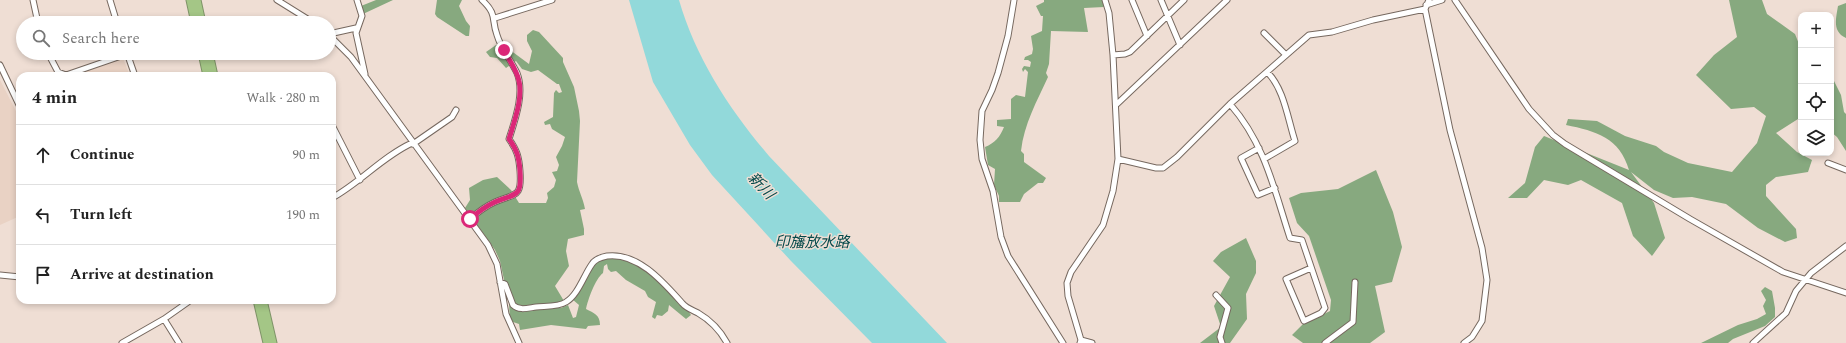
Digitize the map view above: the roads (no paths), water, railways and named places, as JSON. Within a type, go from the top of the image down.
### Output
[{"type":"highway","points":[[190,0],[194,16]]},
{"type":"highway","points":[[197,0],[200,16]]},
{"type":"highway","points":[[204,60],[206,72]]},
{"type":"highway","points":[[210,60],[213,72]]},
{"type":"highway","points":[[258,304],[267,343]]},
{"type":"highway","points":[[264,304],[273,343]]},
{"type":"street","points":[[32,0],[36,16]]},
{"type":"street","points":[[110,0],[115,16]]},
{"type":"street","points":[[277,0],[303,16]]},
{"type":"street","points":[[357,0],[362,16],[356,28],[357,38],[366,79]]},
{"type":"street","points":[[470,219],[486,206],[496,201],[512,197],[518,191],[521,184],[519,156],[509,139],[515,120],[519,83],[517,74],[496,34],[495,18],[482,0]]},
{"type":"street","points":[[495,18],[552,0]]},
{"type":"street","points":[[1014,0],[1008,36],[998,73],[982,111],[980,140],[982,159],[993,191],[1001,237],[1006,251],[1063,343]]},
{"type":"street","points":[[1092,343],[1081,341],[1068,296],[1067,283],[1071,272],[1103,225],[1113,191],[1118,159],[1114,56],[1110,12],[1106,0]]},
{"type":"street","points":[[1132,0],[1147,36]]},
{"type":"street","points":[[1161,0],[1180,45]]},
{"type":"street","points":[[1114,56],[1130,52],[1184,0]]},
{"type":"street","points":[[1117,104],[1227,0]]},
{"type":"street","points":[[1118,159],[1156,168],[1163,168],[1230,104],[1309,35],[1332,32],[1442,0]]},
{"type":"street","points":[[1455,0],[1529,109],[1553,135],[1571,148],[1783,272],[1846,293]]},
{"type":"street","points":[[1427,5],[1450,130],[1482,248],[1487,280],[1482,321],[1472,337],[1464,343]]},
{"type":"street","points":[[336,32],[356,28]]},
{"type":"street","points":[[1264,33],[1286,55]]},
{"type":"street","points":[[336,42],[366,79],[412,144],[470,219],[495,258],[503,305],[518,343]]},
{"type":"street","points":[[52,60],[58,72]]},
{"type":"street","points":[[74,72],[108,60]]},
{"type":"street","points":[[129,60],[134,72]]},
{"type":"street","points":[[0,65],[16,98]]},
{"type":"street","points":[[1264,159],[1294,141],[1281,97],[1272,78],[1266,72]]},
{"type":"street","points":[[1230,104],[1245,121],[1264,159],[1275,188],[1290,238],[1302,240],[1325,308],[1321,313],[1304,321],[1286,279],[1311,268]]},
{"type":"street","points":[[336,195],[360,180],[389,155],[412,144],[452,117],[456,110]]},
{"type":"street","points":[[336,132],[360,180]]},
{"type":"street","points":[[1258,148],[1241,158],[1258,195],[1275,188]]},
{"type":"street","points":[[1828,163],[1846,170]]},
{"type":"street","points":[[1753,343],[1786,313],[1796,291],[1805,280],[1846,246]]},
{"type":"street","points":[[500,282],[504,284],[513,305],[519,308],[563,304],[571,298],[594,262],[604,256],[616,255],[646,268],[668,286],[683,304],[709,320],[721,333],[727,343]]},
{"type":"street","points":[[0,275],[16,277]]},
{"type":"street","points":[[1325,343],[1353,322],[1355,282]]},
{"type":"street","points":[[1216,295],[1228,308],[1220,337],[1222,343]]},
{"type":"street","points":[[122,343],[164,319],[185,304]]},
{"type":"street","points":[[164,319],[179,343]]},
{"type":"water","name":"印旛放水路","points":[[629,0],[679,0],[686,22],[705,63],[728,102],[755,139],[769,156],[947,343],[872,343],[791,261],[712,175],[690,145],[653,82]]},
{"type":"water label","name":"新川","points":[[761,186]]}]
